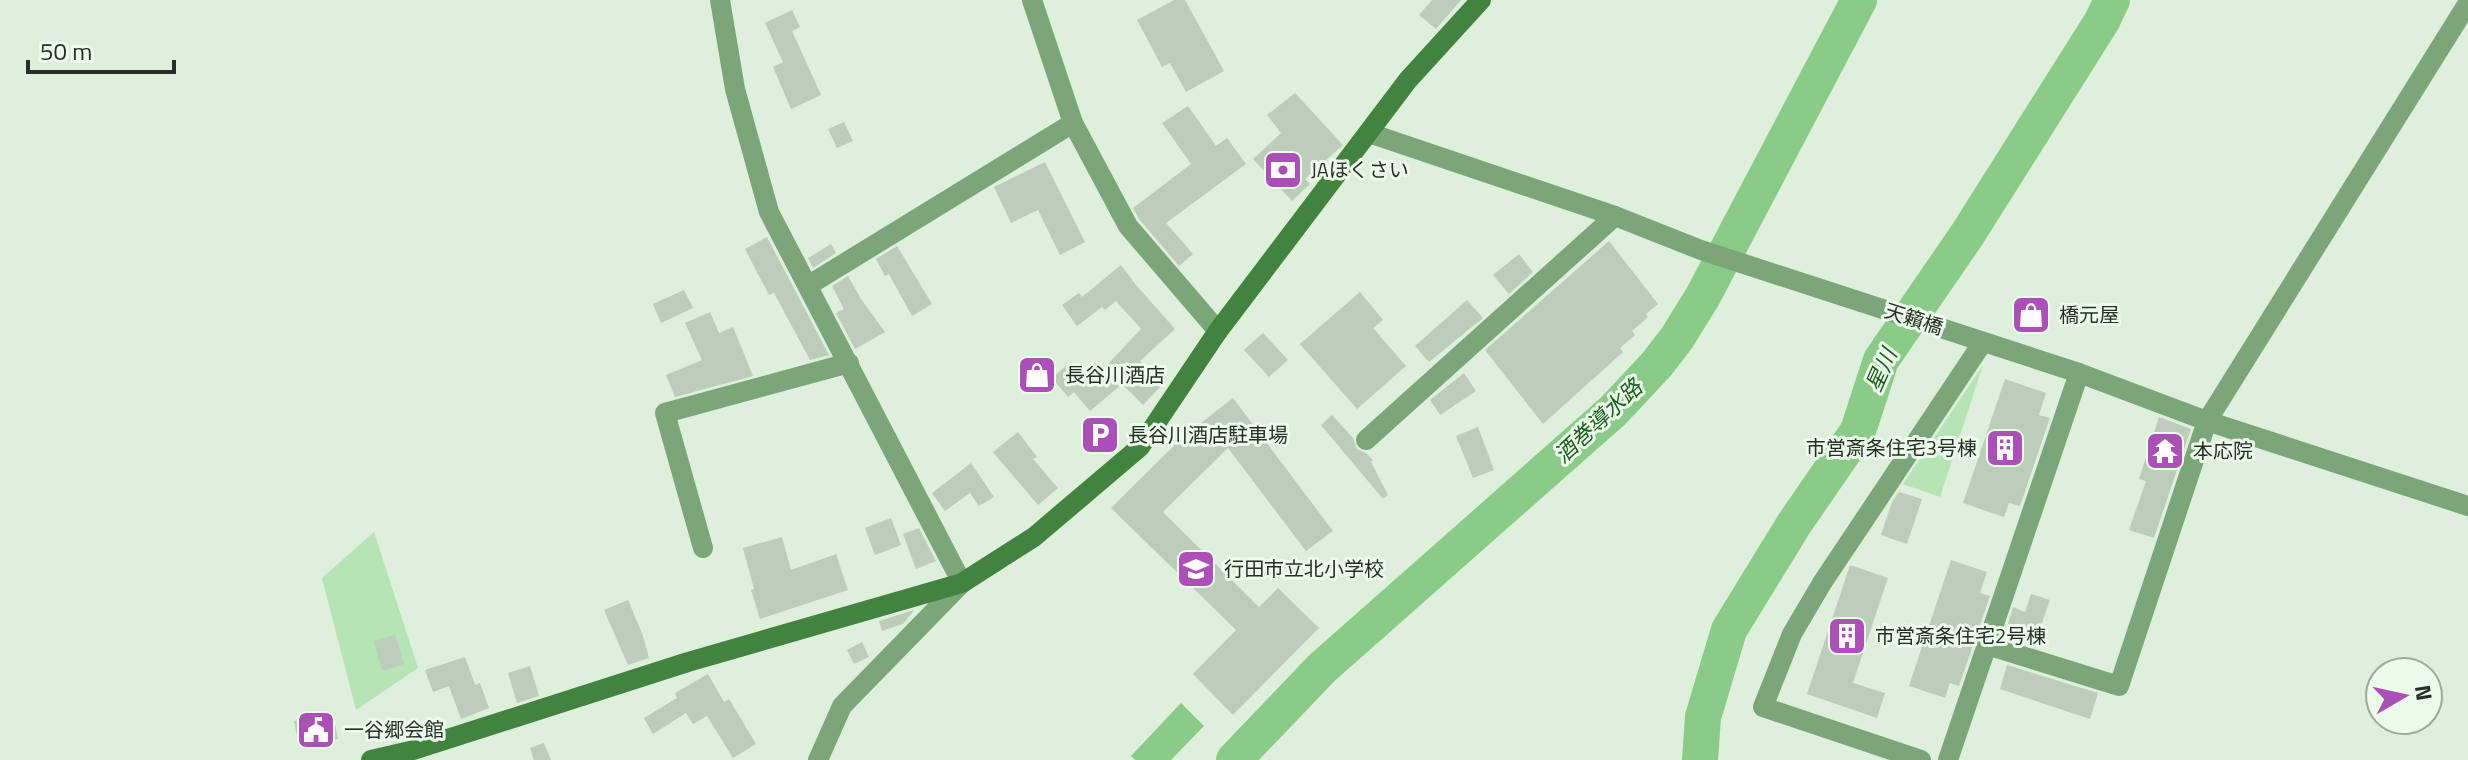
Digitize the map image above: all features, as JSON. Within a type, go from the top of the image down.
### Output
[{"type":"street","points":[[720,0],[735,89],[769,212],[962,583]]},
{"type":"street","points":[[1032,0],[1073,123],[1128,226],[1218,331]]},
{"type":"street","points":[[818,760],[842,706],[962,583],[1034,537],[1140,447],[1218,331],[1408,80],[1481,0]]},
{"type":"street","points":[[1987,645],[2119,686],[2207,421],[2468,3]]},
{"type":"street","points":[[809,285],[1073,123]]},
{"type":"street","name":"天籟橋","points":[[1369,133],[1615,216],[1703,250],[2079,373],[2207,421],[2468,506]]},
{"type":"street","points":[[1366,440],[1615,216]]},
{"type":"street","points":[[1921,760],[1763,707],[1792,634],[1822,583],[1980,341]]},
{"type":"street","points":[[703,548],[665,413],[849,363]]},
{"type":"street","points":[[1948,760],[2079,373]]},
{"type":"street","points":[[371,760],[412,755],[688,662],[962,583]]},
{"type":"shaded area","points":[[1983,365],[1940,497],[1903,484]]},
{"type":"shaded area","points":[[374,532],[418,668],[356,710],[322,578]]},
{"type":"shaded area","points":[[1181,703],[1204,726],[1171,760],[1135,760],[1131,756]]},
{"type":"building","points":[[1174,0],[1185,0],[1224,71],[1186,92],[1170,63],[1162,67],[1137,20]]},
{"type":"building","points":[[1432,0],[1461,0],[1436,29],[1419,15]]},
{"type":"building","points":[[792,10],[800,27],[792,31],[821,95],[791,109],[773,67],[783,62],[765,23]]},
{"type":"building","points":[[1295,93],[1343,145],[1305,179],[1310,184],[1292,201],[1253,159],[1281,133],[1267,115]]},
{"type":"building","points":[[1188,106],[1216,146],[1227,138],[1246,164],[1166,223],[1193,254],[1179,266],[1133,208],[1191,164],[1162,123]]},
{"type":"building","points":[[844,122],[853,141],[837,148],[828,129]]},
{"type":"building","points":[[1045,162],[1085,242],[1060,255],[1038,210],[1011,223],[994,187]]},
{"type":"building","points":[[767,237],[829,355],[810,360],[774,293],[769,295],[745,249]]},
{"type":"building","points":[[1609,241],[1658,304],[1632,331],[1635,335],[1620,348],[1623,352],[1543,424],[1485,350]]},
{"type":"building","points":[[831,244],[836,253],[813,268],[808,258]]},
{"type":"building","points":[[897,246],[932,304],[912,316],[889,274],[885,276],[876,259]]},
{"type":"building","points":[[1519,254],[1533,272],[1509,294],[1493,275]]},
{"type":"building","points":[[1121,265],[1175,329],[1140,361],[1164,383],[1143,405],[1122,384],[1090,411],[1074,392],[1068,397],[1052,378],[1071,362],[1089,384],[1141,329],[1116,301],[1105,310],[1102,307],[1077,326],[1062,305],[1079,293],[1082,297]]},
{"type":"building","points":[[848,276],[885,332],[855,349],[836,313],[844,309],[832,286]]},
{"type":"building","points":[[684,290],[693,308],[661,323],[653,304]]},
{"type":"building","points":[[1360,292],[1383,320],[1373,328],[1406,366],[1357,409],[1300,344]]},
{"type":"building","points":[[1467,300],[1483,318],[1429,362],[1415,346]]},
{"type":"building","points":[[710,312],[719,333],[733,327],[753,376],[675,397],[666,375],[702,360],[685,323]]},
{"type":"building","points":[[1263,333],[1288,360],[1269,377],[1244,350]]},
{"type":"building","name":"長谷川酒店","points":[[1043,358],[1055,372],[1030,392],[1019,379]]},
{"type":"building","points":[[1464,373],[1476,391],[1440,415],[1430,400]]},
{"type":"building","name":"市営斎条住宅3号棟","points":[[2005,379],[2046,393],[2039,415],[2050,418],[2020,506],[2009,503],[2004,517],[1963,503]]},
{"type":"building","points":[[1233,398],[1333,531],[1306,551],[1228,448],[1163,512],[1259,607],[1278,588],[1319,628],[1233,715],[1193,674],[1236,630],[1111,508],[1195,425]]},
{"type":"building","points":[[1332,415],[1353,438],[1357,449],[1373,460],[1371,462],[1388,495],[1383,499],[1321,425]]},
{"type":"building","name":"本応院","points":[[2159,417],[2191,429],[2154,538],[2129,530],[2146,481],[2139,479]]},
{"type":"building","points":[[1478,427],[1494,470],[1473,478],[1456,436]]},
{"type":"building","points":[[1018,432],[1037,457],[1033,459],[1058,488],[1038,505],[993,452]]},
{"type":"building","points":[[971,463],[994,497],[979,506],[970,493],[945,511],[932,493]]},
{"type":"building","points":[[1899,492],[1922,499],[1907,544],[1881,535],[1892,502]]},
{"type":"building","points":[[891,518],[901,545],[875,555],[865,528]]},
{"type":"building","points":[[919,528],[936,561],[916,569],[903,534]]},
{"type":"building","points":[[782,537],[791,570],[836,554],[848,590],[760,619],[743,548]]},
{"type":"building","points":[[1951,560],[1987,572],[1980,593],[1990,596],[1959,686],[1950,683],[1945,698],[1909,686]]},
{"type":"building","name":"市営斎条住宅2号棟","points":[[1850,565],[1888,578],[1853,683],[1885,693],[1877,718],[1807,694]]},
{"type":"building","points":[[2031,594],[2050,600],[2034,646],[2004,637],[2013,607],[2025,612]]},
{"type":"building","points":[[628,600],[649,658],[628,665],[604,610]]},
{"type":"building","points":[[914,610],[903,624],[882,631],[879,621]]},
{"type":"building","points":[[395,635],[404,664],[382,671],[374,641]]},
{"type":"building","points":[[862,642],[869,657],[854,664],[847,650]]},
{"type":"building","points":[[465,657],[475,685],[480,683],[489,708],[461,719],[449,686],[433,692],[425,670]]},
{"type":"building","points":[[2007,665],[2098,693],[2090,719],[2000,689]]},
{"type":"building","points":[[530,666],[539,696],[517,703],[508,673]]},
{"type":"building","points":[[708,674],[724,702],[729,699],[756,744],[733,758],[707,716],[693,724],[686,713],[653,734],[644,718],[677,698],[675,693]]},
{"type":"building","name":"一谷郷会館","points":[[333,714],[338,739],[299,746],[294,721]]},
{"type":"building","points":[[544,743],[551,760],[534,760],[530,748]]},
{"type":"waterway","name":"酒巻導水路","points":[[1234,760],[1322,668],[1613,411],[1657,364],[1703,296],[1859,0]]},
{"type":"waterway","name":"星川","points":[[1700,760],[1703,717],[1729,630],[1794,524],[1858,431],[1881,360],[1967,235],[2102,21],[2112,0]]},
{"type":"place","name":"JAほくさい","points":[[1283,170]]},
{"type":"place","name":"橋元屋","points":[[2031,315]]},
{"type":"place","name":"長谷川酒店","points":[[1037,375]]},
{"type":"place","name":"長谷川酒店駐車場","points":[[1100,435]]},
{"type":"place","name":"市営斎条住宅3号棟","points":[[2005,448]]},
{"type":"place","name":"本応院","points":[[2165,451]]},
{"type":"place","name":"行田市立北小学校","points":[[1196,569]]},
{"type":"place","name":"市営斎条住宅2号棟","points":[[1847,636]]},
{"type":"place","name":"一谷郷会館","points":[[316,730]]}]
